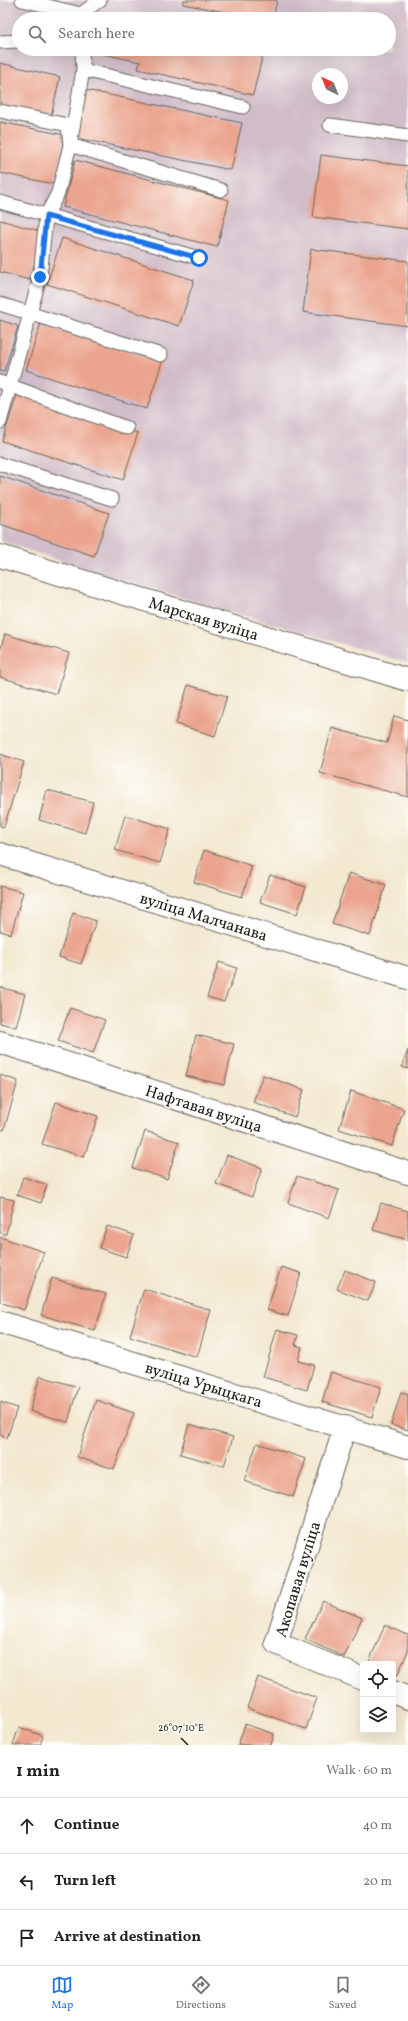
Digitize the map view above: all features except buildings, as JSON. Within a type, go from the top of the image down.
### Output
[{"type":"street","name":"Марская вуліца","points":[[0,556],[408,680]]},
{"type":"street","name":"вуліца Малчанава","points":[[0,854],[408,978]]},
{"type":"street","name":"Нафтавая вуліца","points":[[0,1042],[408,1173]]},
{"type":"street","name":"вуліца Урыцкага","points":[[0,1322],[408,1447]]},
{"type":"street","name":"Акопавая вуліца","points":[[345,1427],[276,1643],[360,1678]]},
{"type":"street","points":[[396,1693],[408,1698]]},
{"type":"lane","points":[[22,0],[45,3],[70,12]]},
{"type":"lane","points":[[86,12],[100,0]]},
{"type":"lane","points":[[0,42],[12,41]]},
{"type":"lane","points":[[0,422],[5,383],[31,313],[40,277],[46,216],[58,193],[70,145],[83,70],[82,56]]},
{"type":"lane","points":[[83,70],[243,107]]},
{"type":"lane","points":[[0,111],[68,125],[70,145]]},
{"type":"lane","points":[[330,125],[408,136]]},
{"type":"lane","points":[[70,145],[221,190]]},
{"type":"lane","points":[[0,202],[199,258]]},
{"type":"lane","points":[[0,304],[161,355]]},
{"type":"lane","points":[[5,383],[127,428]]},
{"type":"lane","points":[[0,464],[112,499]]},
{"type":"shaded area","points":[[0,0],[408,0],[408,663],[97,573],[0,541]]},
{"type":"route","points":[[40,277],[46,216],[199,258]]}]
